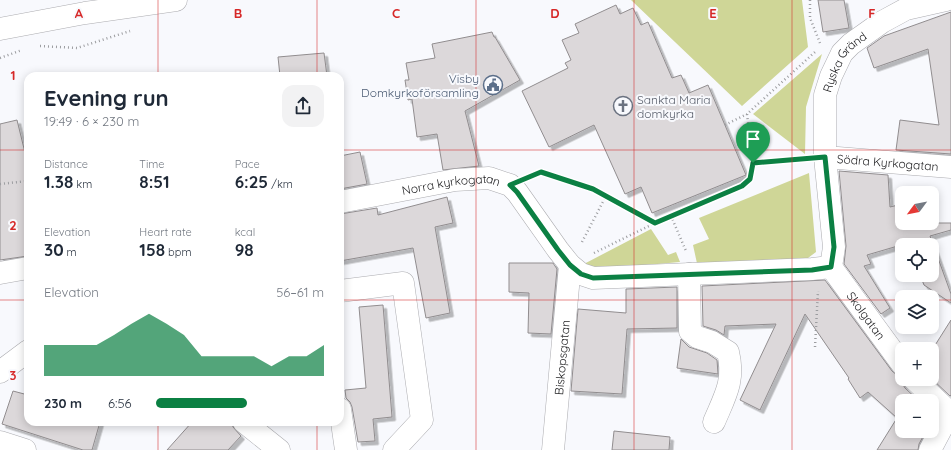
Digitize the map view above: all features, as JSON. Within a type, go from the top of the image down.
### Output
[{"type":"street","points":[[0,29],[85,13],[176,0]]},
{"type":"street","name":"Ryska Gränd","points":[[831,267],[834,247],[825,157],[825,95],[831,76],[842,53],[862,35],[906,9],[946,0]]},
{"type":"street","name":"Södra Kyrkogatan","points":[[825,157],[951,167]]},
{"type":"street","name":"Norra kyrkogatan","points":[[344,201],[455,180],[489,178],[510,185],[517,192],[570,265],[581,274],[593,278],[688,264],[812,270],[831,267]]},
{"type":"street","points":[[688,264],[690,331],[697,337],[712,342],[728,352],[731,366],[728,390],[714,422]]},
{"type":"street","name":"Biskopsgatan","points":[[553,450],[570,265]]},
{"type":"street","name":"Skolgatan","points":[[831,267],[895,354]]},
{"type":"street","points":[[0,273],[24,269]]},
{"type":"street","points":[[344,290],[403,283],[422,420],[394,450]]},
{"type":"street","points":[[0,372],[24,354]]},
{"type":"street","points":[[922,386],[950,411],[930,450]]},
{"type":"street","points":[[249,426],[279,450]]},
{"type":"street","points":[[342,426],[346,450]]},
{"type":"street","points":[[0,442],[25,450]]},
{"type":"path","points":[[810,0],[810,18],[821,46]]},
{"type":"path","points":[[821,46],[842,53]]},
{"type":"path","points":[[725,125],[747,114],[821,46]]},
{"type":"path","points":[[570,265],[655,223],[742,186],[750,179],[753,163],[747,114]]},
{"type":"path","points":[[753,163],[825,157]]},
{"type":"path","points":[[510,185],[541,172],[593,189],[655,223]]},
{"type":"path","points":[[0,184],[24,181]]},
{"type":"path","points":[[570,265],[606,196]]},
{"type":"path","points":[[671,216],[688,264]]},
{"type":"path","points":[[815,347],[817,308]]},
{"type":"green space","points":[[631,0],[802,0],[808,47],[742,106]]},
{"type":"green space","points":[[822,54],[806,107],[805,154],[753,114]]},
{"type":"green space","points":[[809,173],[816,252],[804,261],[698,268],[693,245],[709,239],[699,218]]},
{"type":"green space","points":[[651,229],[668,255],[676,252],[680,262],[590,270],[582,265]]},
{"type":"building","points":[[818,0],[844,0],[849,28],[823,32]]},
{"type":"building","name":"Sankta Maria domkyrka","points":[[616,5],[620,14],[633,8],[641,25],[648,22],[672,78],[681,75],[689,93],[708,85],[746,175],[652,213],[641,187],[625,194],[594,125],[549,147],[522,91],[568,68],[565,63],[571,60],[562,40],[579,33],[575,24]]},
{"type":"building","points":[[951,12],[951,154],[896,150],[900,120],[939,125],[928,49],[874,68],[867,48],[884,36]]},
{"type":"building","points":[[492,32],[520,80],[465,111],[479,166],[443,170],[437,134],[417,137],[412,99],[408,100],[405,80],[409,80],[406,63],[435,58],[432,44]]},
{"type":"building","points":[[324,53],[326,72],[280,72],[278,57]]},
{"type":"building","points":[[17,120],[24,149],[24,257],[0,260],[0,124]]},
{"type":"building","points":[[360,152],[367,184],[344,188],[344,155]]},
{"type":"building","points":[[839,171],[888,175],[890,207],[895,206],[895,230],[939,230],[939,223],[951,223],[951,230],[930,236],[931,238],[895,238],[895,247],[867,255],[871,264],[864,266],[890,308],[881,314],[844,264],[846,246]]},
{"type":"building","points":[[447,197],[453,223],[435,227],[450,313],[426,318],[413,248],[344,260],[344,213],[377,208],[378,215]]},
{"type":"building","points":[[939,261],[951,294],[951,303],[939,295],[939,290],[932,290],[924,285],[923,282],[939,282]]},
{"type":"building","points":[[509,263],[553,263],[557,269],[551,334],[528,333],[529,293],[509,292]]},
{"type":"building","points":[[825,280],[895,373],[895,386],[904,386],[911,394],[895,394],[895,416],[868,392],[860,398],[848,379],[849,378],[805,314],[760,410],[740,400],[776,324],[725,326],[724,335],[716,330],[703,326],[702,286]]},
{"type":"building","points":[[677,287],[677,328],[627,329],[622,394],[571,391],[578,309],[626,313],[626,289]]},
{"type":"building","points":[[383,305],[392,417],[373,419],[375,441],[358,442],[352,407],[346,398],[345,390],[366,388],[359,307]]},
{"type":"building","points":[[951,320],[950,396],[939,386],[939,342],[937,342]]},
{"type":"building","points":[[681,339],[689,347],[707,353],[717,360],[718,374],[677,368]]},
{"type":"building","points":[[13,391],[24,394],[24,426],[99,426],[92,450],[83,450],[2,424]]},
{"type":"building","points":[[895,421],[895,438],[922,438],[918,450],[877,450]]},
{"type":"building","points":[[188,426],[233,426],[241,436],[228,450],[167,450]]},
{"type":"building","points":[[614,431],[670,437],[669,450],[612,450]]},
{"type":"place","name":"Visby Domkyrkoförsamling","points":[[493,85]]},
{"type":"place","name":"Sankta Maria domkyrka","points":[[623,106]]},
{"type":"route","points":[[825,157],[834,247],[831,267],[812,270],[593,278],[581,274],[570,265],[517,192],[510,185],[541,172],[593,189],[655,223],[742,186],[750,179],[753,163],[825,157]]}]
